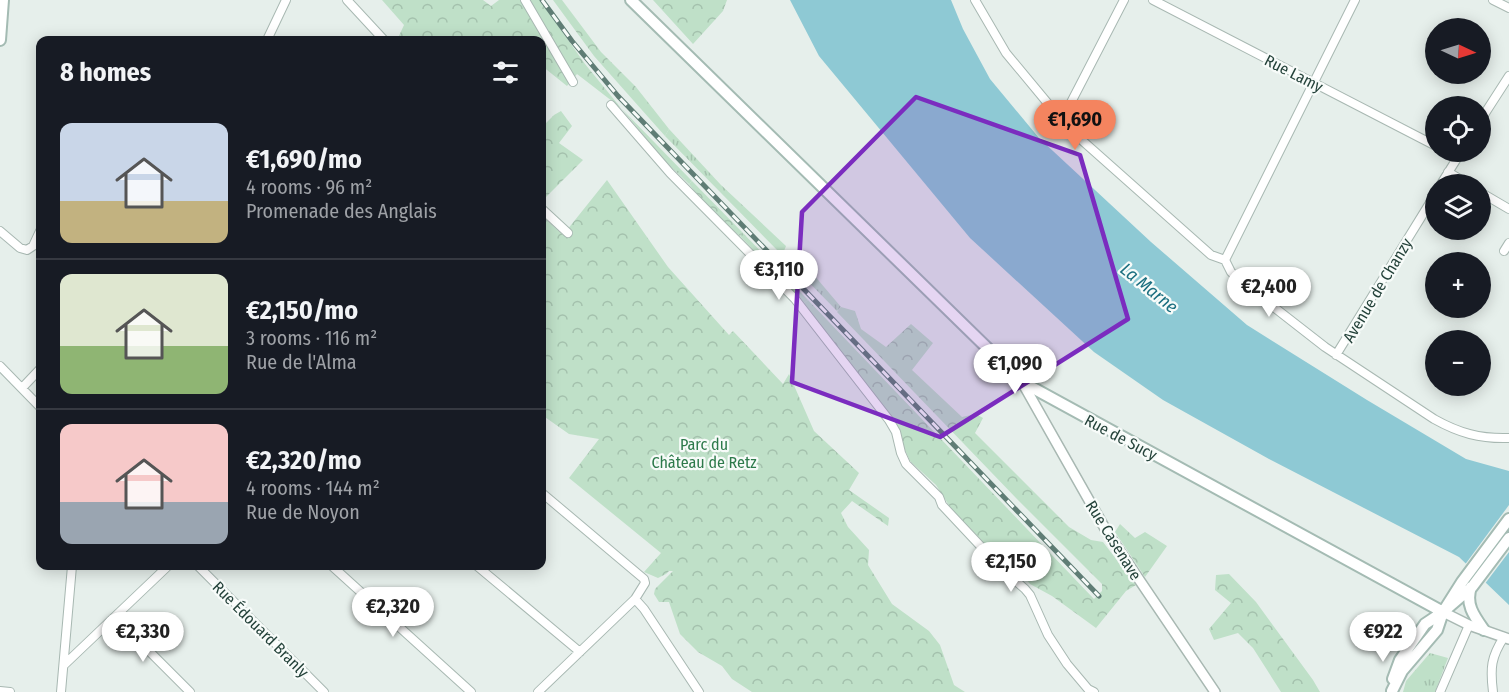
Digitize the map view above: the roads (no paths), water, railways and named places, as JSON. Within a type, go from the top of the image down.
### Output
[{"type":"main road","points":[[0,40],[3,0]]},
{"type":"main road","name":"Rue de Sucy","points":[[631,0],[1022,382],[1443,612]]},
{"type":"main road","points":[[1484,630],[1470,606],[1467,584],[1509,519]]},
{"type":"main road","points":[[1392,692],[1393,677],[1408,646],[1425,624],[1443,612],[1509,538]]},
{"type":"street","points":[[269,36],[286,0]]},
{"type":"street","points":[[347,0],[380,36]]},
{"type":"street","points":[[525,0],[573,82]]},
{"type":"street","points":[[975,0],[1006,53],[1050,106],[1065,114],[1076,135],[1211,255],[1225,260],[1231,272],[1239,280],[1336,355],[1452,429],[1471,436],[1491,439],[1509,438]]},
{"type":"street","points":[[1065,114],[1124,0]]},
{"type":"street","name":"Rue Lamy","points":[[1153,0],[1425,140]]},
{"type":"street","points":[[1225,260],[1355,0]]},
{"type":"street","points":[[1493,0],[1509,8]]},
{"type":"street","points":[[1491,104],[1509,76]]},
{"type":"street","points":[[612,105],[670,173],[795,299],[889,420],[896,432],[906,464],[939,497],[942,505],[982,548],[1030,595],[1048,635],[1091,690]]},
{"type":"street","points":[[1451,174],[1448,172],[1455,162]]},
{"type":"street","points":[[1491,198],[1509,209]]},
{"type":"street","name":"Avenue de Chanzy","points":[[1336,355],[1425,211]]},
{"type":"street","points":[[546,213],[568,233]]},
{"type":"street","points":[[0,231],[20,248],[27,250],[33,246],[36,240]]},
{"type":"street","points":[[0,366],[36,402]]},
{"type":"street","points":[[22,388],[36,373]]},
{"type":"street","name":"Rue Casenave","points":[[1022,382],[1107,532],[1215,692]]},
{"type":"street","points":[[538,692],[635,599],[644,586],[644,579],[546,496]]},
{"type":"street","points":[[61,692],[72,570]]},
{"type":"street","points":[[64,665],[164,570]]},
{"type":"street","name":"Rue Édouard Branly","points":[[202,570],[324,692]]},
{"type":"street","points":[[336,570],[471,692]]},
{"type":"street","points":[[482,570],[580,652]]},
{"type":"street","points":[[635,599],[699,692]]},
{"type":"street","points":[[1443,612],[1469,625],[1506,638],[1494,652],[1491,672],[1493,692]]},
{"type":"street","points":[[115,617],[190,692]]},
{"type":"street","points":[[1440,692],[1469,625]]},
{"type":"street","points":[[0,691],[10,692]]},
{"type":"water","name":"La Marne","points":[[790,0],[951,0],[963,29],[990,79],[1039,138],[1151,242],[1247,325],[1466,459],[1509,471],[1509,605],[1459,557],[1269,459],[1163,400],[1094,352],[970,238],[819,56]]},
{"type":"railway","points":[[542,0],[572,41],[618,96],[1099,596]]},
{"type":"park label","name":"Parc du Château de Retz","points":[[704,453]]}]
